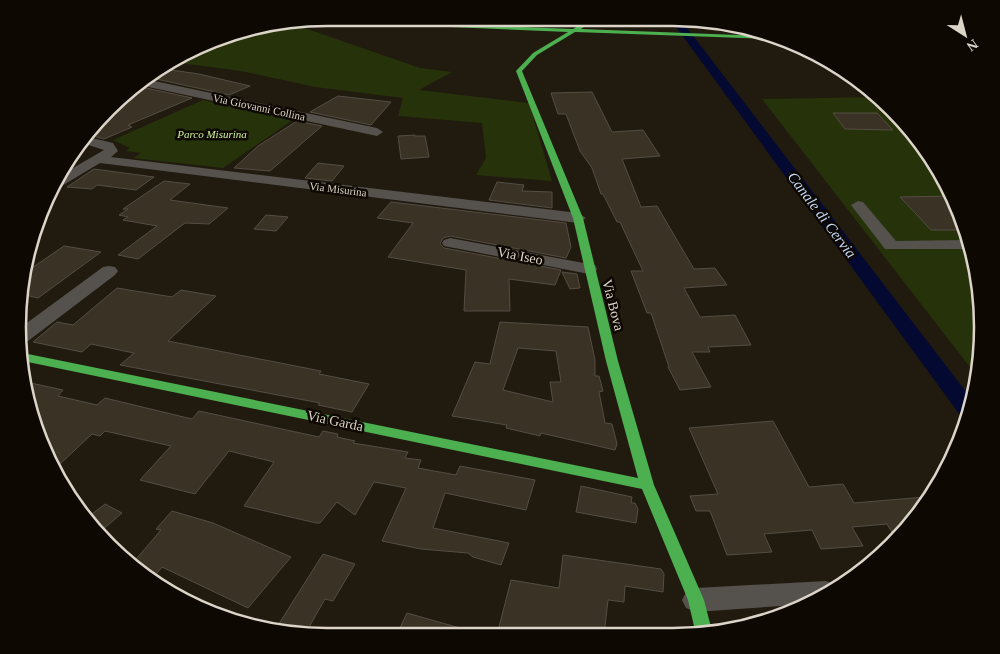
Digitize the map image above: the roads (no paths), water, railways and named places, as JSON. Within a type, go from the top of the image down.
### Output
[{"type":"street","points":[[456,26],[756,37]]},
{"type":"street","name":"Via Bova","points":[[584,26],[535,54],[519,70],[578,218],[612,361],[647,485],[696,600],[702,626]]},
{"type":"street","name":"Via Giovanni Collina","points":[[150,84],[377,132]]},
{"type":"street","points":[[67,177],[111,151],[108,146],[90,141]]},
{"type":"street","name":"Via Misurina","points":[[97,160],[578,218]]},
{"type":"street","points":[[858,205],[891,246],[963,245]]},
{"type":"street","name":"Via Iseo","points":[[450,242],[589,269]]},
{"type":"street","points":[[26,333],[109,271]]},
{"type":"street","name":"Via Garda","points":[[28,358],[647,485]]},
{"type":"street","points":[[696,600],[813,593]]},
{"type":"waterway","name":"Canale di Cervia","points":[[681,26],[964,405]]},
{"type":"park label","name":"Parco Misurina","points":[[212,134]]}]
